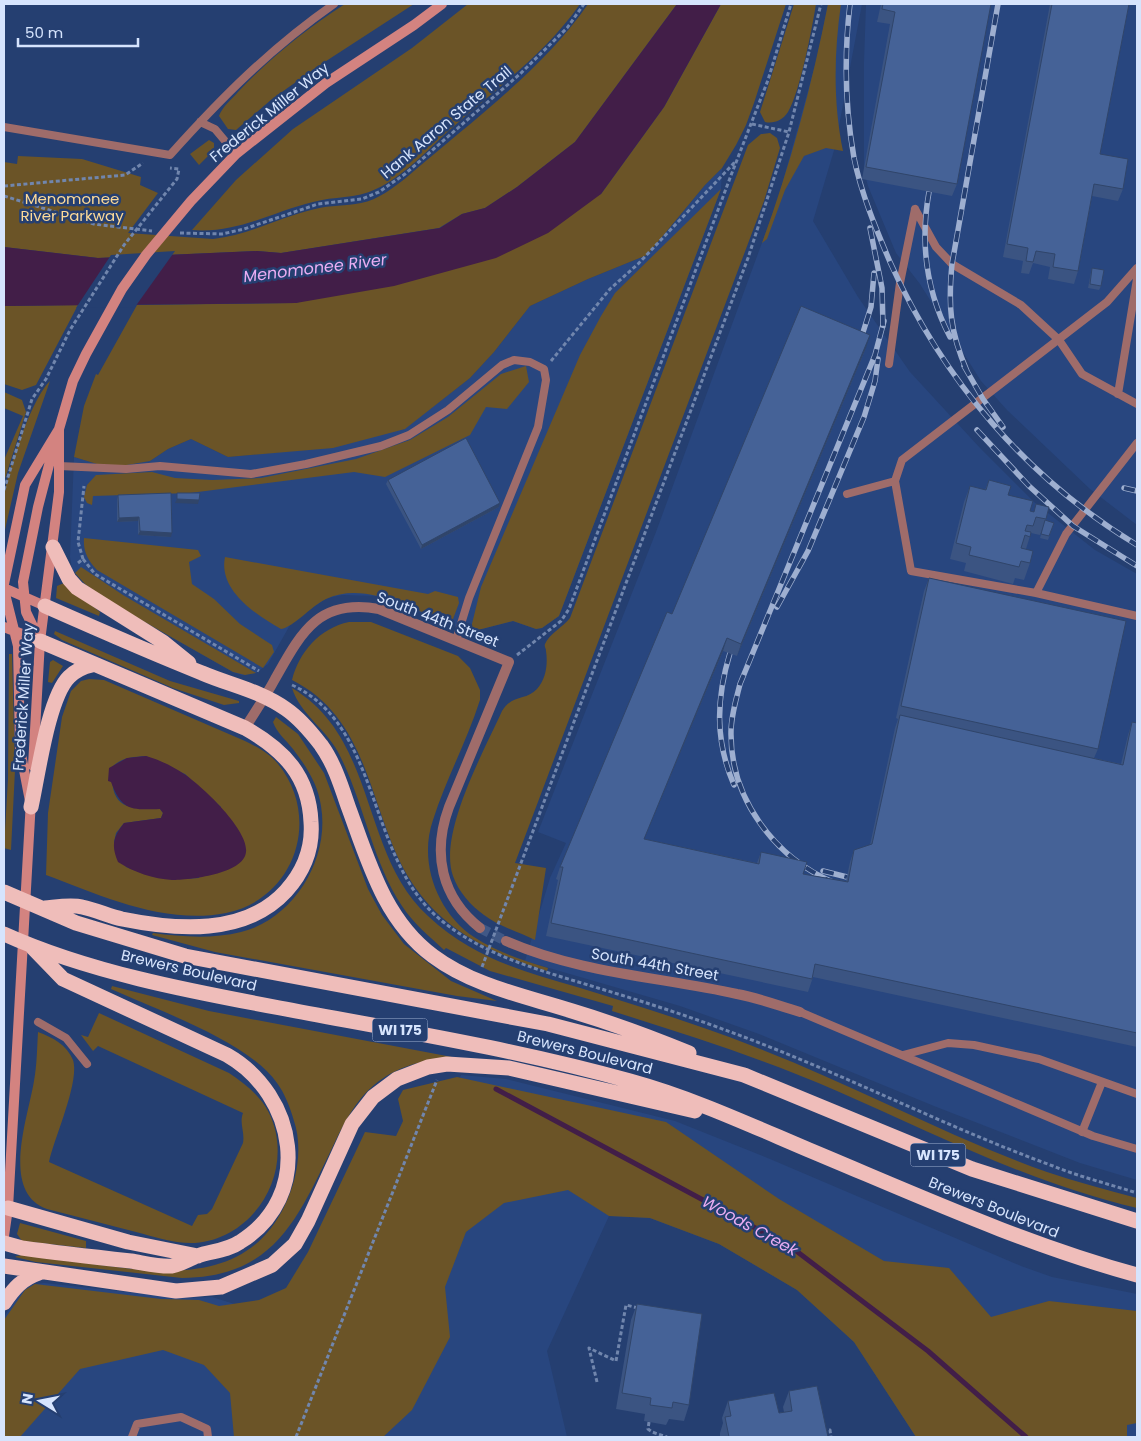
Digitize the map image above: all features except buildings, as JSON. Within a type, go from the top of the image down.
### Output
[{"type":"highway","points":[[53,547],[69,579],[77,588],[163,642],[204,674]]},
{"type":"highway","points":[[45,606],[204,674],[264,697],[287,710],[321,746],[338,776],[374,876],[388,904],[399,922],[432,955],[465,975],[489,985],[628,1028],[744,1075]]},
{"type":"highway","points":[[38,908],[81,906],[122,919],[158,925],[217,926],[241,921],[261,912],[280,898],[302,869],[311,842],[310,807],[306,790],[294,768],[269,742],[245,728],[92,665],[40,641]]},
{"type":"highway","points":[[31,807],[53,709],[60,691],[68,678],[80,668],[92,665]]},
{"type":"highway","name":"Brewers Boulevard","points":[[4,892],[38,908],[104,932],[185,956],[548,1024],[744,1075],[972,1169],[1137,1221]]},
{"type":"highway","name":"Brewers Boulevard","points":[[4,934],[32,947],[143,979],[198,992],[513,1052],[672,1093],[980,1222],[1085,1261],[1137,1275]]},
{"type":"highway","points":[[4,1243],[22,1248],[172,1266],[198,1256],[221,1251],[241,1242],[259,1228],[279,1196],[285,1178],[288,1146],[278,1108],[262,1082],[235,1060],[63,980],[32,947]]},
{"type":"highway","points":[[4,1266],[40,1273],[176,1291],[221,1287],[272,1265],[295,1244],[308,1221],[352,1124],[373,1097],[397,1079],[428,1067],[465,1064],[509,1068],[678,1107],[762,1130]]},
{"type":"highway","points":[[8,1208],[142,1246],[198,1256]]},
{"type":"highway","points":[[4,1303],[18,1284],[28,1277],[40,1273]]},
{"type":"street","name":"Frederick Miller Way","points":[[4,584],[25,485],[59,429],[73,381],[122,289],[168,227],[236,154],[326,83],[414,25],[442,4]]},
{"type":"street","name":"Frederick Miller Way","points":[[4,1236],[8,1208],[40,641],[59,492],[59,429]]},
{"type":"street","points":[[40,641],[31,625],[23,597],[24,577],[38,507],[59,429]]},
{"type":"street","points":[[4,589],[45,606]]},
{"type":"street","points":[[4,589],[18,646],[20,749],[31,807]]},
{"type":"street","name":"South 44th Street","points":[[245,728],[294,645],[308,627],[324,615],[337,609],[358,607],[379,610],[509,662],[442,825],[440,843],[440,860],[447,888],[464,915],[480,928]]},
{"type":"street","points":[[4,627],[40,641]]},
{"type":"street","name":"South 44th Street","points":[[506,941],[544,956],[579,966],[737,994],[800,1012]]},
{"type":"lane","points":[[4,127],[170,155],[200,122],[289,36],[334,4]]},
{"type":"lane","points":[[200,122],[215,129],[236,154]]},
{"type":"lane","points":[[889,364],[900,284],[915,209],[936,247],[952,264],[1021,305],[1059,340],[1082,374],[1137,404]]},
{"type":"lane","points":[[1137,268],[1107,302],[902,460],[895,481],[911,571],[1036,593],[1137,616]]},
{"type":"lane","points":[[1118,394],[1137,279]]},
{"type":"lane","points":[[59,466],[126,469],[160,466],[251,474],[306,464],[381,446],[409,435],[448,410],[502,365],[514,360],[530,362],[544,368],[546,380],[538,427],[469,598],[456,640]]},
{"type":"lane","points":[[1036,593],[1066,534],[1137,443]]},
{"type":"lane","points":[[847,494],[895,481]]},
{"type":"lane","points":[[800,1012],[1082,1132],[1137,1149]]},
{"type":"lane","points":[[38,1022],[66,1038],[87,1064]]},
{"type":"lane","points":[[903,1055],[948,1043],[974,1045],[1039,1059],[1137,1094]]},
{"type":"lane","points":[[1082,1132],[1102,1082]]},
{"type":"lane","points":[[132,1437],[137,1424],[181,1417],[207,1429],[208,1437]]},
{"type":"path","name":"Hank Aaron State Trail","points":[[172,232],[222,234],[244,229],[318,204],[362,199],[379,192],[405,174],[520,74],[567,28],[584,4]]},
{"type":"path","points":[[509,662],[560,621],[570,608],[752,124],[791,4]]},
{"type":"path","points":[[504,909],[748,258],[789,132],[821,4]]},
{"type":"path","points":[[752,124],[789,132]]},
{"type":"path","points":[[544,368],[579,329],[610,289],[638,264],[737,160]]},
{"type":"path","points":[[4,186],[125,175],[143,163],[152,165]]},
{"type":"path","points":[[4,490],[32,399],[46,379],[86,302],[107,269],[162,196],[178,179],[179,169],[161,166]]},
{"type":"path","points":[[4,196],[94,224],[154,231]]},
{"type":"path","points":[[84,486],[78,542],[83,559],[95,574],[259,671]]},
{"type":"path","points":[[72,569],[83,559]]},
{"type":"path","points":[[296,1437],[419,1124]]},
{"type":"path","points":[[597,1382],[589,1348],[616,1361],[626,1305],[642,1309]]},
{"type":"path","points":[[648,1422],[648,1429],[667,1437]]},
{"type":"path","points":[[818,1433],[830,1430],[831,1437]]},
{"type":"shaded area","points":[[828,4],[862,4],[835,147],[813,221],[858,297],[910,372],[980,448],[1034,502],[1095,550],[1137,574],[1137,1180],[1080,1163],[934,1106],[759,1034],[680,1006],[525,961],[550,878],[566,843],[538,832],[656,532],[778,199],[817,58]]},
{"type":"shaded area","points":[[866,4],[1137,4],[1137,525],[1090,489],[1007,410],[981,381],[920,284],[896,253],[868,186],[864,171]]},
{"type":"shaded area","points":[[722,168],[721,189],[559,616],[542,628],[536,629],[513,621],[470,632],[378,596],[342,595],[327,598],[297,618],[290,625],[268,664],[256,673],[242,675],[233,672],[106,600],[85,584],[72,569],[70,557],[74,457],[97,464],[150,461],[168,449],[191,439],[228,457],[279,452],[404,429],[470,378],[494,352],[530,306],[588,279],[647,255],[705,185]]},
{"type":"shaded area","points":[[461,1075],[506,1079],[675,1121],[770,1159],[1021,1266],[1052,1277],[1137,1294],[1137,1437],[916,1437],[854,1342],[797,1290],[719,1244],[650,1218],[609,1216],[547,1351],[567,1437],[4,1437],[4,1317],[20,1293],[30,1285],[44,1283],[184,1298],[212,1297],[357,1342]]},
{"type":"green space","points":[[345,4],[414,4],[320,65],[272,99],[236,130],[228,129],[219,116],[227,103],[250,79],[289,45]]},
{"type":"green space","points":[[468,4],[580,4],[567,22],[520,69],[416,161],[387,183],[368,192],[313,202],[239,226],[224,229],[192,230],[236,180],[293,129],[412,48]]},
{"type":"green space","name":"Menomonee River Parkway","points":[[588,4],[677,4],[575,142],[517,187],[485,208],[462,214],[439,228],[281,253],[257,251],[98,258],[4,247],[4,162],[17,164],[18,156],[82,159],[141,177],[140,185],[158,193],[128,233],[213,239],[239,234],[315,209],[355,204],[373,199],[407,177],[504,95],[550,51]]},
{"type":"green space","points":[[721,4],[786,4],[746,125],[722,168],[705,185],[647,255],[588,279],[530,306],[494,352],[470,378],[405,429],[333,448],[228,457],[191,439],[168,449],[150,461],[121,466],[97,464],[74,457],[84,406],[96,374],[98,375],[137,305],[296,303],[601,194],[664,107]]},
{"type":"green space","points":[[794,4],[816,4],[805,60],[797,90],[788,112],[778,121],[765,122],[760,112]]},
{"type":"green space","points":[[828,4],[841,4],[837,40],[836,96],[843,151],[826,148],[804,156],[785,190],[767,239],[762,243],[782,185],[799,125],[815,65]]},
{"type":"green space","points":[[770,133],[777,138],[780,148],[764,201],[515,863],[546,868],[535,940],[490,919],[470,903],[458,887],[453,876],[450,858],[457,816],[465,793],[502,711],[510,702],[533,693],[542,681],[547,656],[545,644],[570,618],[748,145],[761,134]]},
{"type":"green space","points":[[209,140],[214,143],[214,150],[199,165],[190,154]]},
{"type":"green space","points":[[721,189],[559,616],[542,628],[536,629],[513,621],[470,632],[481,587],[580,355],[601,316],[615,293]]},
{"type":"green space","points":[[78,305],[36,385],[22,390],[4,384],[4,306]]},
{"type":"green space","points":[[526,366],[529,382],[507,409],[486,407],[470,435],[385,477],[354,472],[190,493],[93,496],[92,505],[87,503],[84,497],[87,485],[96,475],[152,472],[175,478],[212,480],[261,478],[356,459],[410,440],[448,417],[501,374]]},
{"type":"green space","points":[[50,381],[18,473],[4,534],[4,499],[15,455],[28,419],[43,390]]},
{"type":"green space","points":[[4,392],[22,400],[26,412],[4,482],[4,460],[23,416],[4,408]]},
{"type":"green space","points":[[84,538],[198,550],[201,556],[189,562],[192,584],[214,599],[240,624],[272,645],[274,652],[263,668],[97,570],[87,556],[84,548]]},
{"type":"green space","points":[[225,557],[428,594],[435,591],[458,597],[459,603],[453,619],[444,621],[386,598],[356,593],[341,594],[320,602],[291,624],[281,629],[250,609],[233,591],[224,569]]},
{"type":"green space","points":[[81,567],[123,595],[256,673],[245,675],[233,672],[106,600],[85,584],[75,573]]},
{"type":"green space","points":[[64,583],[100,612],[99,616],[56,598],[57,586]]},
{"type":"green space","points":[[349,622],[371,622],[458,656],[470,668],[480,690],[480,700],[444,790],[429,836],[428,853],[434,886],[450,915],[474,937],[510,955],[548,968],[547,971],[510,958],[475,941],[444,919],[430,905],[417,890],[401,863],[356,747],[340,721],[319,698],[292,680],[300,660],[312,643],[329,630]]},
{"type":"green space","points":[[55,631],[170,681],[239,701],[239,703],[224,705],[173,688],[62,640],[54,634]]},
{"type":"green space","points":[[9,654],[12,654],[15,770],[11,850],[4,848],[8,779]]},
{"type":"green space","points":[[53,660],[63,666],[52,683],[48,682],[50,662]]},
{"type":"green space","points":[[89,679],[104,680],[245,741],[267,753],[278,764],[291,785],[298,808],[299,831],[294,854],[284,874],[269,891],[250,905],[226,913],[203,916],[180,915],[134,906],[46,875],[48,813],[62,717],[71,691],[81,681]],"holes":[[[146,756],[185,774],[221,807],[199,878],[180,879],[162,877],[126,867],[114,842],[116,833],[124,823],[161,818],[163,813],[160,809],[129,807],[122,803],[114,791],[112,767],[124,759]]]},
{"type":"green space","points":[[292,688],[320,710],[340,736],[355,766],[390,861],[406,890],[428,916],[462,942],[498,961],[536,975],[664,1014],[750,1045],[1009,1158],[1058,1176],[1137,1198],[1137,1208],[1098,1198],[1022,1172],[809,1079],[754,1058],[612,1011],[613,1006],[490,971],[446,948],[444,950],[411,918],[391,888],[375,850],[355,790],[338,752],[333,743],[301,706]]},
{"type":"green space","points":[[276,717],[298,734],[324,773],[368,889],[382,915],[404,944],[451,981],[497,1001],[457,996],[215,952],[152,935],[153,933],[208,936],[241,932],[260,925],[277,914],[292,900],[304,884],[314,866],[320,846],[321,806],[317,790],[307,769],[275,726],[273,722]]},
{"type":"green space","points":[[112,986],[209,1011],[452,1057],[421,1062],[401,1069],[383,1078],[367,1091],[346,1120],[295,1218],[280,1238],[262,1254],[240,1267],[214,1275],[182,1278],[36,1262],[15,1257],[28,1255],[151,1270],[184,1270],[214,1265],[242,1254],[266,1234],[285,1205],[293,1185],[298,1153],[297,1131],[285,1096],[264,1068],[246,1054],[201,1028],[111,989]]},
{"type":"green space","points":[[99,1013],[229,1073],[252,1090],[266,1107],[276,1134],[278,1156],[274,1177],[265,1197],[253,1214],[237,1228],[217,1238],[195,1243],[173,1241],[47,1209],[33,1200],[24,1187],[21,1171],[21,1152],[35,1075],[38,1032],[54,1039],[67,1050],[73,1060],[74,1070],[70,1096],[49,1162],[192,1226],[198,1215],[207,1214],[212,1209],[243,1143],[243,1113],[98,1046],[93,1051],[81,1035],[88,1037]]},
{"type":"green space","points":[[457,1077],[666,1122],[779,1199],[884,1261],[949,1268],[991,1317],[1049,1301],[1137,1311],[1137,1423],[1127,1425],[1127,1437],[916,1437],[854,1342],[797,1290],[719,1244],[650,1218],[609,1216],[568,1190],[504,1203],[466,1232],[445,1287],[450,1337],[412,1410],[383,1437],[234,1437],[230,1393],[204,1365],[163,1350],[80,1369],[20,1437],[4,1437],[4,1320],[25,1290],[35,1284],[161,1299],[199,1300],[219,1306],[259,1300],[286,1288],[308,1252],[365,1132],[396,1136],[403,1121],[398,1099],[403,1090]]},
{"type":"green space","points":[[20,1223],[86,1241],[86,1248],[22,1241],[17,1234]]},
{"type":"water","name":"Menomonee River","points":[[677,4],[721,4],[664,107],[601,194],[548,233],[496,258],[394,286],[296,303],[4,306],[4,247],[98,258],[257,251],[281,253],[440,228],[462,214],[485,208],[517,187],[575,142]]},
{"type":"water","points":[[146,756],[156,759],[184,774],[212,798],[240,832],[245,843],[246,852],[243,860],[226,871],[190,879],[172,880],[144,874],[118,862],[114,851],[114,842],[117,833],[124,823],[161,818],[163,813],[160,809],[135,809],[124,804],[119,799],[111,782],[108,781],[109,768],[127,758]]},
{"type":"pier","points":[[175,251],[135,307],[76,308],[111,255]]},
{"type":"waterway","name":"Woods Creek","points":[[496,1089],[791,1247],[928,1351],[1026,1437]]},
{"type":"tunnel","points":[[480,928],[506,941]]},
{"type":"railway","points":[[850,4],[846,81],[854,158],[874,224],[911,305],[935,347],[962,386],[992,423],[1024,457],[1059,489],[1137,545]]},
{"type":"railway","points":[[967,371],[957,344],[952,319],[950,293],[952,264],[998,4]]},
{"type":"railway","points":[[929,192],[925,229],[927,266],[935,302],[950,337]]},
{"type":"railway","points":[[870,228],[882,288],[883,326]]},
{"type":"railway","points":[[859,345],[871,307],[874,273]]},
{"type":"railway","points":[[835,883],[813,872],[793,858],[775,842],[760,823],[748,803],[738,780],[733,757],[731,726],[740,684],[875,355],[884,321]]},
{"type":"railway","points":[[777,607],[808,551],[864,417],[875,381],[878,359]]},
{"type":"railway","points":[[964,366],[983,399],[1003,427]]},
{"type":"railway","points":[[977,430],[1029,486],[1073,526],[1137,566]]},
{"type":"railway","points":[[1124,488],[1137,491]]},
{"type":"railway","points":[[730,653],[722,687],[720,720],[723,752],[734,785]]},
{"type":"railway","points":[[823,871],[847,877]]}]
